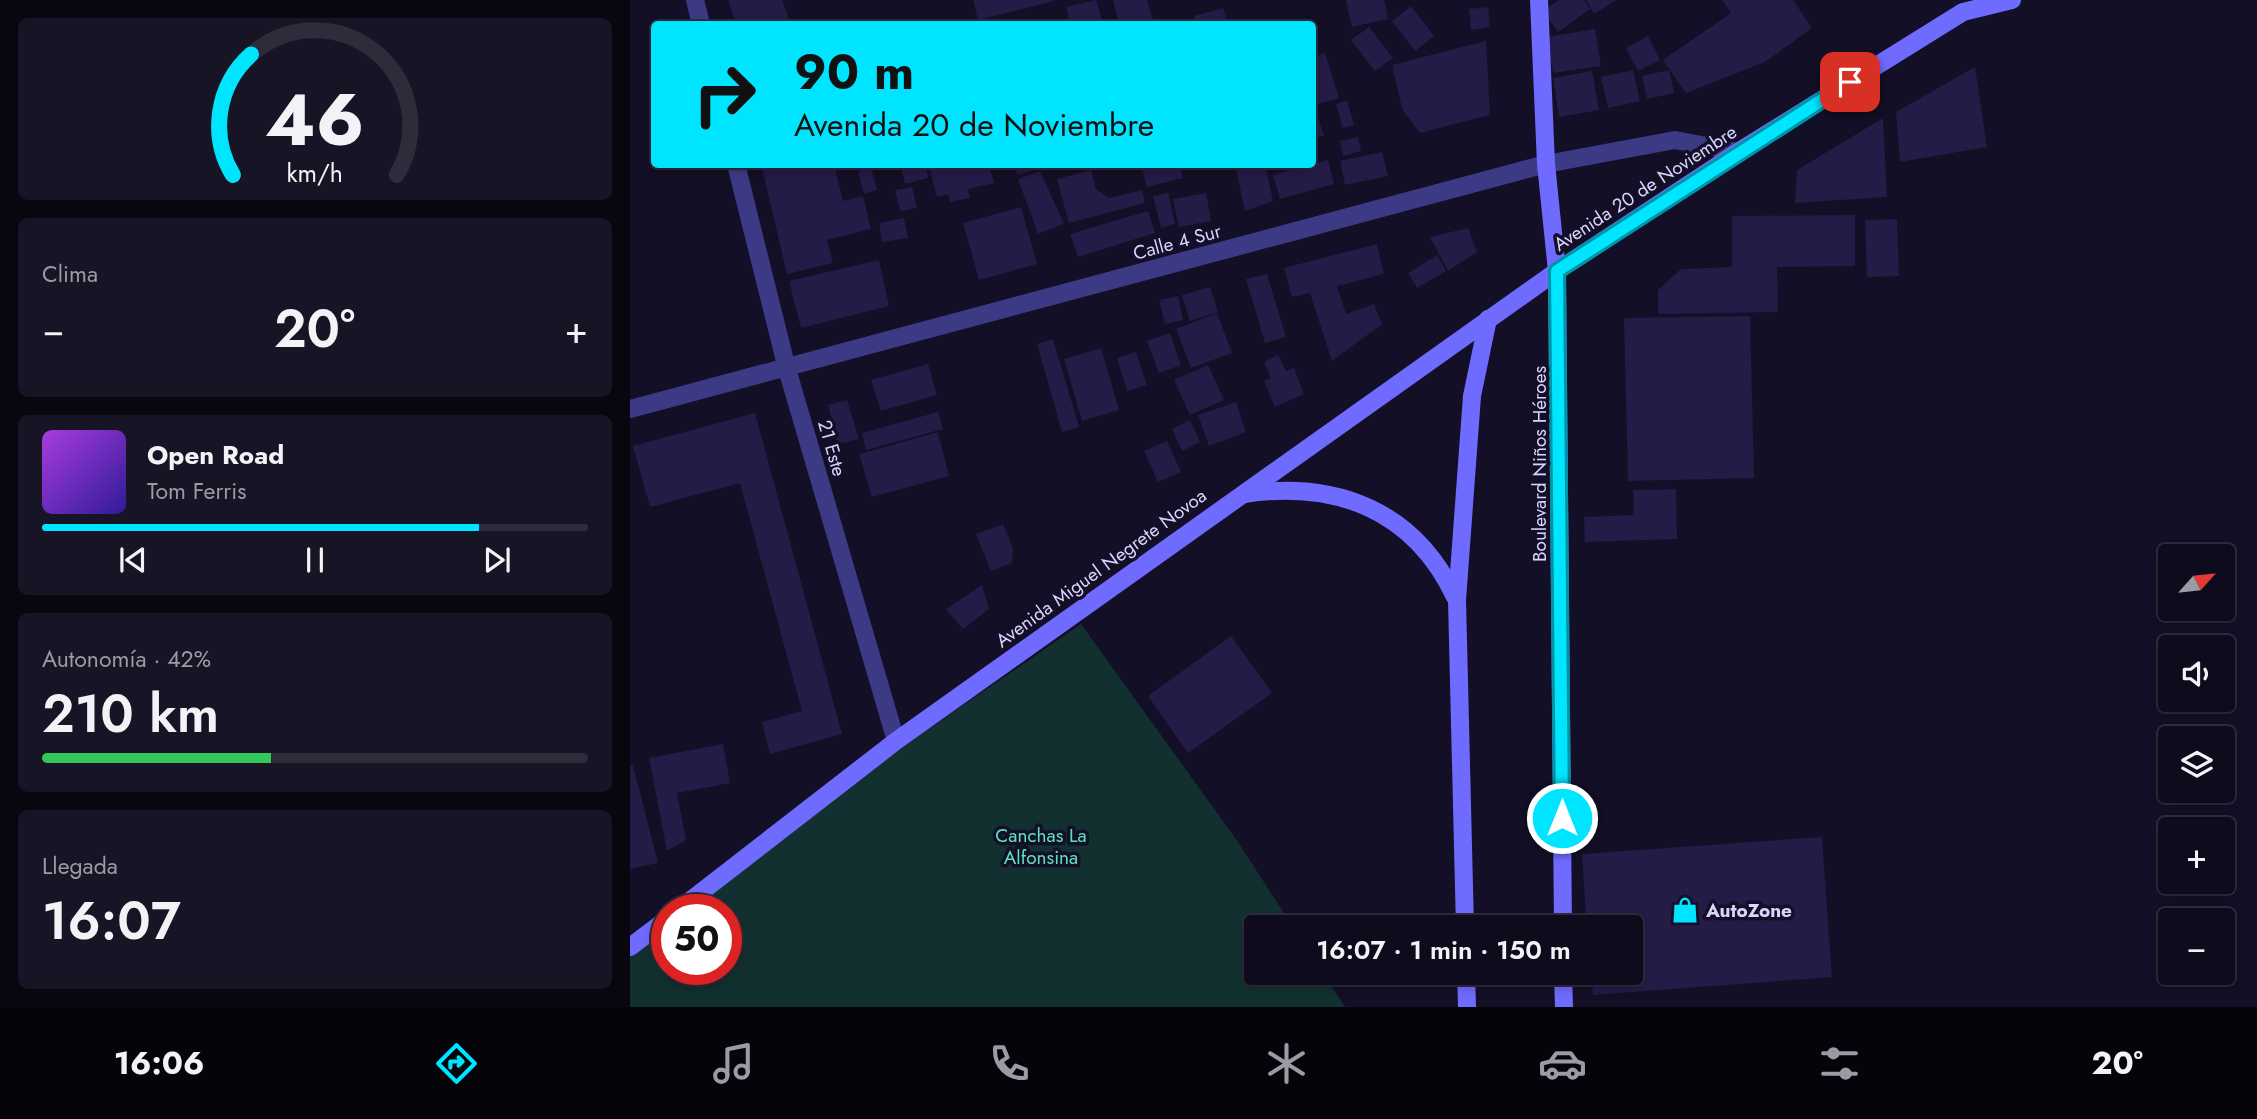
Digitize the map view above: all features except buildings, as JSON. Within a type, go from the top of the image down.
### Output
[{"type":"main road","name":"Boulevard Niños Héroes","points":[[1539,0],[1546,164],[1557,271],[1563,915]]},
{"type":"main road","points":[[1963,12],[1977,0]]},
{"type":"main road","name":"Avenida 20 de Noviembre","points":[[1557,271],[1738,152],[1963,12],[2012,0]]},
{"type":"main road","name":"Avenida Miguel Negrete Novoa","points":[[699,894],[896,741],[1557,271]]},
{"type":"main road","points":[[1465,915],[1457,600],[1472,396],[1488,319]]},
{"type":"main road","points":[[1240,495],[1304,490],[1364,505],[1400,526],[1429,554],[1457,600]]},
{"type":"main road","points":[[630,947],[651,931]]},
{"type":"main road","points":[[1466,985],[1467,1007]]},
{"type":"main road","points":[[1563,985],[1564,1007]]},
{"type":"street","points":[[695,0],[700,21]]},
{"type":"street","name":"Calle 4 Sur","points":[[630,409],[1546,164],[1675,140],[1738,152]]},
{"type":"street","name":"21 Este","points":[[737,168],[787,369],[896,741]]},
{"type":"green space","name":"Canchas La Alfonsina","points":[[1081,624],[1238,842],[1285,915],[1244,915],[1244,985],[1331,985],[1345,1007],[630,1007],[630,936],[651,921],[651,985],[742,985],[742,894],[690,894]]},
{"type":"place","name":"AutoZone","points":[[1685,910]]},
{"type":"route","points":[[1562,818],[1557,271],[1850,82]]}]
